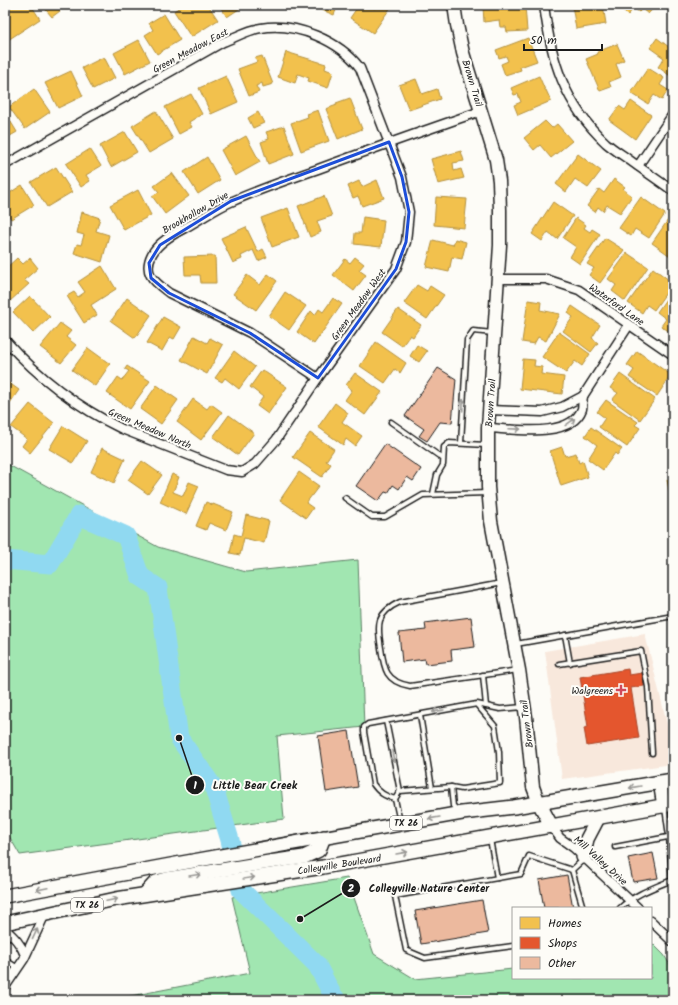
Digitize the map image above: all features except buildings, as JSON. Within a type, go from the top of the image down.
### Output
[{"type":"main road","name":"TX 26","points":[[5,896],[168,865],[462,813],[539,803],[667,781]]},
{"type":"main road","points":[[667,781],[669,805]]},
{"type":"main road","points":[[539,803],[552,827]]},
{"type":"main road","name":"Colleyville Boulevard","points":[[5,923],[144,894],[301,870],[490,838],[669,805]]},
{"type":"main road","points":[[584,857],[587,839],[598,818]]},
{"type":"main road","points":[[144,894],[156,882],[167,879],[269,862],[304,858],[319,850],[324,837]]},
{"type":"street","name":"Brown Trail","points":[[454,5],[464,53],[496,160],[499,182],[500,224],[487,445],[488,494],[519,670],[533,787],[539,803]]},
{"type":"street","points":[[544,5],[547,30],[553,56],[572,103],[584,121],[607,144],[673,191]]},
{"type":"street","name":"Green Meadow East","points":[[5,165],[223,42],[262,28],[283,27],[317,36],[335,45],[354,60],[360,68],[389,142]]},
{"type":"street","name":"Brookhollow Drive","points":[[318,378],[250,333],[170,293],[158,285],[151,278],[148,271],[149,263],[155,250],[171,236],[231,201],[389,142],[481,111]]},
{"type":"street","points":[[638,166],[673,114]]},
{"type":"street","name":"Green Meadow West","points":[[276,440],[318,378],[396,269],[406,242],[409,212],[402,177],[389,142]]},
{"type":"street","name":"Waterford Lane","points":[[497,279],[546,279],[579,290],[673,355]]},
{"type":"street","points":[[488,428],[541,430],[564,426],[576,418],[582,408],[583,396],[629,325]]},
{"type":"street","name":"Green Meadow North","points":[[5,340],[27,364],[82,407],[122,429],[226,470],[242,472],[248,469],[276,440]]},
{"type":"street","points":[[490,410],[542,412],[562,407],[583,396]]},
{"type":"street","name":"Mill Valley Drive","points":[[552,827],[560,838],[584,857],[637,907]]},
{"type":"street","points":[[5,987],[18,968],[45,914]]},
{"type":"street","points":[[652,922],[673,942]]},
{"type":"street","points":[[5,929],[22,946],[25,955]]},
{"type":"lane","points":[[461,444],[467,340],[473,331],[494,333]]},
{"type":"lane","points":[[391,422],[442,458]]},
{"type":"lane","points":[[433,494],[437,475],[443,465],[442,458],[444,447],[449,443],[487,445]]},
{"type":"lane","points":[[345,498],[372,517],[385,517],[423,495],[488,494]]},
{"type":"lane","points":[[503,583],[400,602],[391,606],[386,611],[379,623],[378,630],[384,669],[389,676],[402,685],[410,686],[519,670]]},
{"type":"lane","points":[[514,644],[673,616]]},
{"type":"lane","points":[[565,635],[570,663]]},
{"type":"lane","points":[[559,664],[641,650],[648,687],[652,753]]},
{"type":"lane","points":[[483,675],[486,706]]},
{"type":"lane","points":[[395,799],[378,791],[373,784],[364,732],[364,727],[368,724],[477,704],[500,709],[524,707]]},
{"type":"lane","points":[[400,791],[451,787],[462,789],[500,783],[495,726],[477,704]]},
{"type":"lane","points":[[420,714],[432,788]]},
{"type":"lane","points":[[386,721],[400,791],[395,799],[400,824]]},
{"type":"lane","points":[[451,787],[453,806],[462,813]]},
{"type":"lane","points":[[621,907],[629,900],[647,890],[672,880],[669,805]]},
{"type":"lane","points":[[615,847],[671,836]]},
{"type":"lane","points":[[490,838],[497,878]]},
{"type":"lane","points":[[512,946],[425,958],[406,950],[395,896],[521,874],[529,856],[572,870]]},
{"type":"lane","points":[[572,870],[584,857]]},
{"type":"lane","points":[[572,870],[584,907]]},
{"type":"lane","points":[[5,960],[18,968]]},
{"type":"highlighted area","points":[[389,142],[402,177],[409,212],[406,242],[396,269],[318,378],[250,333],[169,293],[151,278],[149,263],[160,245],[231,201]]},
{"type":"shaded area","points":[[645,634],[673,748],[673,764],[562,779],[545,651]]},
{"type":"green space","points":[[5,463],[158,547],[246,572],[358,560],[364,727],[277,736],[284,819],[20,855],[5,829]]},
{"type":"green space","points":[[347,878],[374,954],[415,979],[512,969],[512,979],[652,979],[652,943],[664,955],[673,970],[673,1000],[110,1000],[250,973],[232,897]]},
{"type":"waterway","points":[[5,560],[50,564],[79,515],[126,536],[140,576],[158,588],[179,738],[214,788],[230,840],[241,890],[317,965],[332,994],[337,1000]]},
{"type":"place","name":"Walgreens","points":[[621,690]]},
{"type":"place","name":"Little Bear Creek","points":[[179,738]]},
{"type":"place","name":"Colleyville Nature Center","points":[[300,919]]}]
